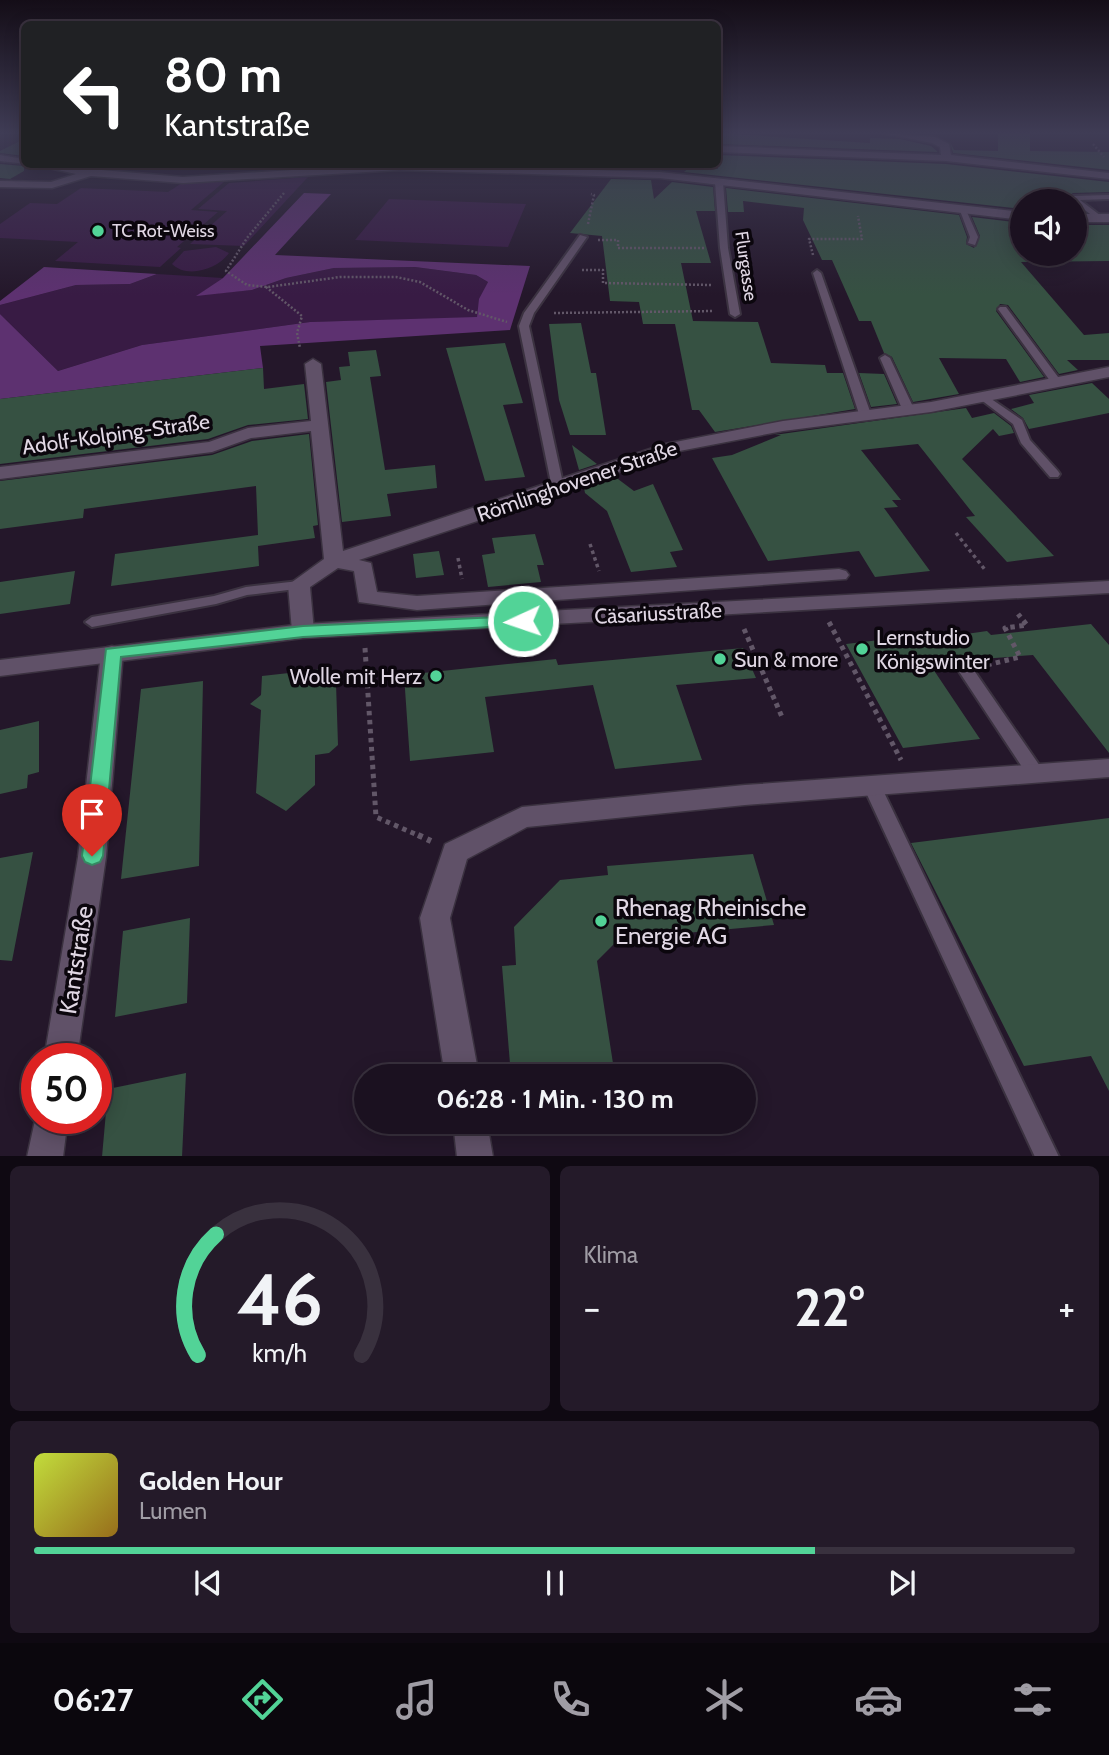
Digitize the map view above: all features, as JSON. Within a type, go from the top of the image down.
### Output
[{"type":"street","points":[[759,187],[1010,215]]},
{"type":"street","points":[[313,366],[334,561],[365,567],[367,597],[417,603],[839,575]]},
{"type":"street","name":"Römlinghovener Straße","points":[[299,585],[334,561],[558,488],[664,449],[782,426],[909,411],[1109,372]]},
{"type":"street","name":"Adolf-Kolping-Straße","points":[[0,473],[212,447],[248,433],[319,425]]},
{"type":"street","points":[[299,585],[303,631]]},
{"type":"street","name":"Cäsariusstraße","points":[[0,668],[303,631],[364,630],[1109,587]]},
{"type":"street","name":"Kantstraße","points":[[63,1043],[92,856],[113,653]]},
{"type":"street","points":[[460,1064],[435,918],[455,852],[522,817],[1109,768]]},
{"type":"street","points":[[45,1156],[49,1134]]},
{"type":"street","points":[[472,1134],[475,1156]]},
{"type":"lane","name":"Flurgasse","points":[[719,187],[724,248],[735,312]]},
{"type":"lane","points":[[1103,218],[1073,198],[1109,197]]},
{"type":"lane","points":[[962,210],[974,237],[972,243]]},
{"type":"lane","points":[[558,488],[524,326],[529,313],[582,239]]},
{"type":"lane","points":[[817,273],[866,418]]},
{"type":"lane","points":[[1003,309],[1057,383]]},
{"type":"lane","points":[[885,358],[909,411]]},
{"type":"lane","points":[[984,397],[1018,422],[1025,441],[1054,474]]},
{"type":"lane","points":[[92,622],[216,600],[246,591],[299,585]]},
{"type":"lane","points":[[966,670],[1035,774]]},
{"type":"lane","points":[[872,786],[1047,1156]]},
{"type":"path","points":[[288,187],[247,238],[226,271],[247,285],[265,287],[340,276],[396,276],[421,282],[468,310],[490,319],[524,326]]},
{"type":"path","points":[[583,194],[594,195],[582,239],[618,240],[618,247],[724,248]]},
{"type":"path","points":[[817,273],[809,239],[862,239],[858,199]]},
{"type":"path","points":[[560,269],[603,270],[603,283],[729,285]]},
{"type":"path","points":[[265,287],[302,316],[297,333],[304,368],[313,366]]},
{"type":"path","points":[[529,313],[735,312]]},
{"type":"path","points":[[956,533],[988,571],[975,572]]},
{"type":"path","points":[[966,670],[1020,657],[1005,628],[1027,625],[1002,592]]},
{"type":"path","points":[[819,603],[896,751]]},
{"type":"path","points":[[736,609],[782,717]]},
{"type":"path","points":[[364,630],[376,817],[455,852]]},
{"type":"shaded area","name":"TC Rot-Weiss","points":[[176,187],[218,187],[191,210],[218,212],[177,247],[181,248],[160,267],[55,261],[78,242],[0,238],[0,224],[30,203],[57,204],[81,188],[168,192]]},
{"type":"shaded area","points":[[224,187],[299,187],[244,246],[190,244],[227,211],[198,209]]},
{"type":"shaded area","points":[[304,193],[331,194],[275,255],[530,266],[510,330],[260,346],[263,368],[0,399],[0,314],[58,371],[142,345],[310,322],[477,317],[479,299],[488,282],[476,275],[415,267],[334,268],[286,278],[252,290],[196,296],[223,278]]},
{"type":"shaded area","points":[[389,199],[526,204],[508,247],[355,240]]},
{"type":"shaded area","points":[[216,247],[229,253],[218,264],[202,270],[186,271],[172,264],[184,251]]},
{"type":"shaded area","points":[[44,267],[157,274],[130,284],[76,285],[0,305],[0,301]]},
{"type":"shaded area","points":[[415,267],[476,275],[488,282],[480,299],[477,318],[310,322],[142,345],[58,371],[0,314],[0,305],[76,285],[130,284],[157,274],[223,278],[198,295],[252,290],[286,278],[334,268]]},
{"type":"building","points":[[605,187],[652,187],[654,199],[667,187],[713,187],[715,211],[696,211],[711,263],[681,263],[693,321],[758,322],[771,363],[825,365],[827,373],[843,373],[855,409],[715,432],[699,410],[692,410],[675,324],[643,324],[639,302],[610,301],[602,236],[570,233]]},
{"type":"building","points":[[821,187],[1109,187],[1109,192],[1087,193],[1087,189],[1010,189],[1010,208]]},
{"type":"building","points":[[726,188],[959,215],[967,237],[966,244],[974,248],[980,236],[972,217],[1010,222],[1010,266],[1024,266],[1084,335],[1109,333],[1109,360],[1067,360],[1078,370],[1059,374],[1008,305],[1000,304],[996,311],[1044,377],[1020,382],[1006,359],[939,358],[959,394],[913,402],[892,357],[884,353],[871,321],[859,321],[832,260],[822,260],[803,220],[804,208],[743,201],[744,212],[728,212]]},
{"type":"building","points":[[1087,225],[1109,225],[1109,261],[1087,261]]},
{"type":"building","points":[[581,323],[591,373],[596,373],[606,435],[570,435],[559,400],[549,324]]},
{"type":"building","points":[[505,343],[523,403],[503,405],[525,477],[485,481],[446,348]]},
{"type":"building","points":[[376,350],[381,376],[370,377],[385,470],[435,465],[437,488],[387,494],[391,516],[342,522],[326,382],[341,380],[339,367],[350,366],[348,352]]},
{"type":"building","points":[[263,368],[264,389],[304,384],[308,419],[248,425],[208,439],[0,464],[0,399]]},
{"type":"building","points":[[859,373],[884,374],[897,404],[871,407]]},
{"type":"building","points":[[1092,383],[1109,399],[1109,413],[1029,429],[1023,418],[1011,409],[1034,403],[1029,395]]},
{"type":"building","points":[[966,408],[972,418],[994,413],[1011,426],[1014,433],[999,436],[993,429],[962,459],[1054,556],[1007,562],[966,517],[975,516],[918,444],[861,450],[901,500],[892,500],[898,507],[884,508],[930,571],[875,577],[859,551],[768,561],[712,458],[732,455],[781,435],[774,435]]},
{"type":"building","points":[[309,434],[318,525],[313,526],[315,538],[258,546],[259,566],[111,586],[115,554],[258,535],[256,486],[84,509],[83,518],[0,529],[0,481],[212,455],[252,441]]},
{"type":"building","points":[[572,445],[597,464],[579,470]]},
{"type":"building","points":[[614,476],[634,491],[653,484],[683,550],[670,552],[677,567],[631,572],[607,511],[585,493],[584,488]]},
{"type":"building","points":[[535,534],[544,565],[537,565],[541,582],[488,587],[482,555],[495,553],[492,538]]},
{"type":"building","points":[[439,551],[444,575],[416,578],[413,554]]},
{"type":"building","points":[[75,571],[70,604],[0,614],[0,582]]},
{"type":"building","points":[[1091,624],[1109,645],[1109,753],[1033,655],[929,663],[980,739],[903,748],[846,644],[921,635],[924,640],[987,631],[991,635]]},
{"type":"building","points":[[743,648],[756,678],[676,685],[702,760],[615,769],[593,685],[485,697],[494,752],[410,761],[404,675],[556,659],[558,665]]},
{"type":"building","points":[[297,667],[305,671],[332,668],[332,683],[336,683],[338,745],[329,753],[315,755],[315,785],[286,811],[256,793],[261,710],[250,704],[261,695],[262,676],[289,673]]},
{"type":"building","points":[[203,681],[199,866],[121,879],[141,689]]},
{"type":"building","points":[[39,721],[39,772],[28,775],[27,788],[0,794],[0,730]]},
{"type":"building","points":[[1109,818],[1109,1091],[1091,1056],[1024,1066],[911,843]]},
{"type":"building","points":[[33,852],[12,961],[0,960],[0,858]]},
{"type":"building","points":[[753,854],[774,925],[619,939],[597,961],[613,1064],[510,1064],[502,966],[516,965],[514,927],[560,880],[608,875],[607,866]]},
{"type":"building","points":[[190,918],[187,1003],[115,1017],[123,931]]},
{"type":"building","points":[[186,1073],[182,1156],[102,1156],[104,1134],[112,1134],[112,1088]]},
{"type":"place","name":"TC Rot-Weiss","points":[[98,231]]},
{"type":"place","name":"Lernstudio Königswinter","points":[[862,649]]},
{"type":"place","name":"Sun & more","points":[[720,659]]},
{"type":"place","name":"Wolle mit Herz","points":[[436,676]]},
{"type":"place","name":"Rhenag Rheinische Energie AG","points":[[601,921]]},
{"type":"route","points":[[92,856],[113,653],[303,631],[523,621]]}]
